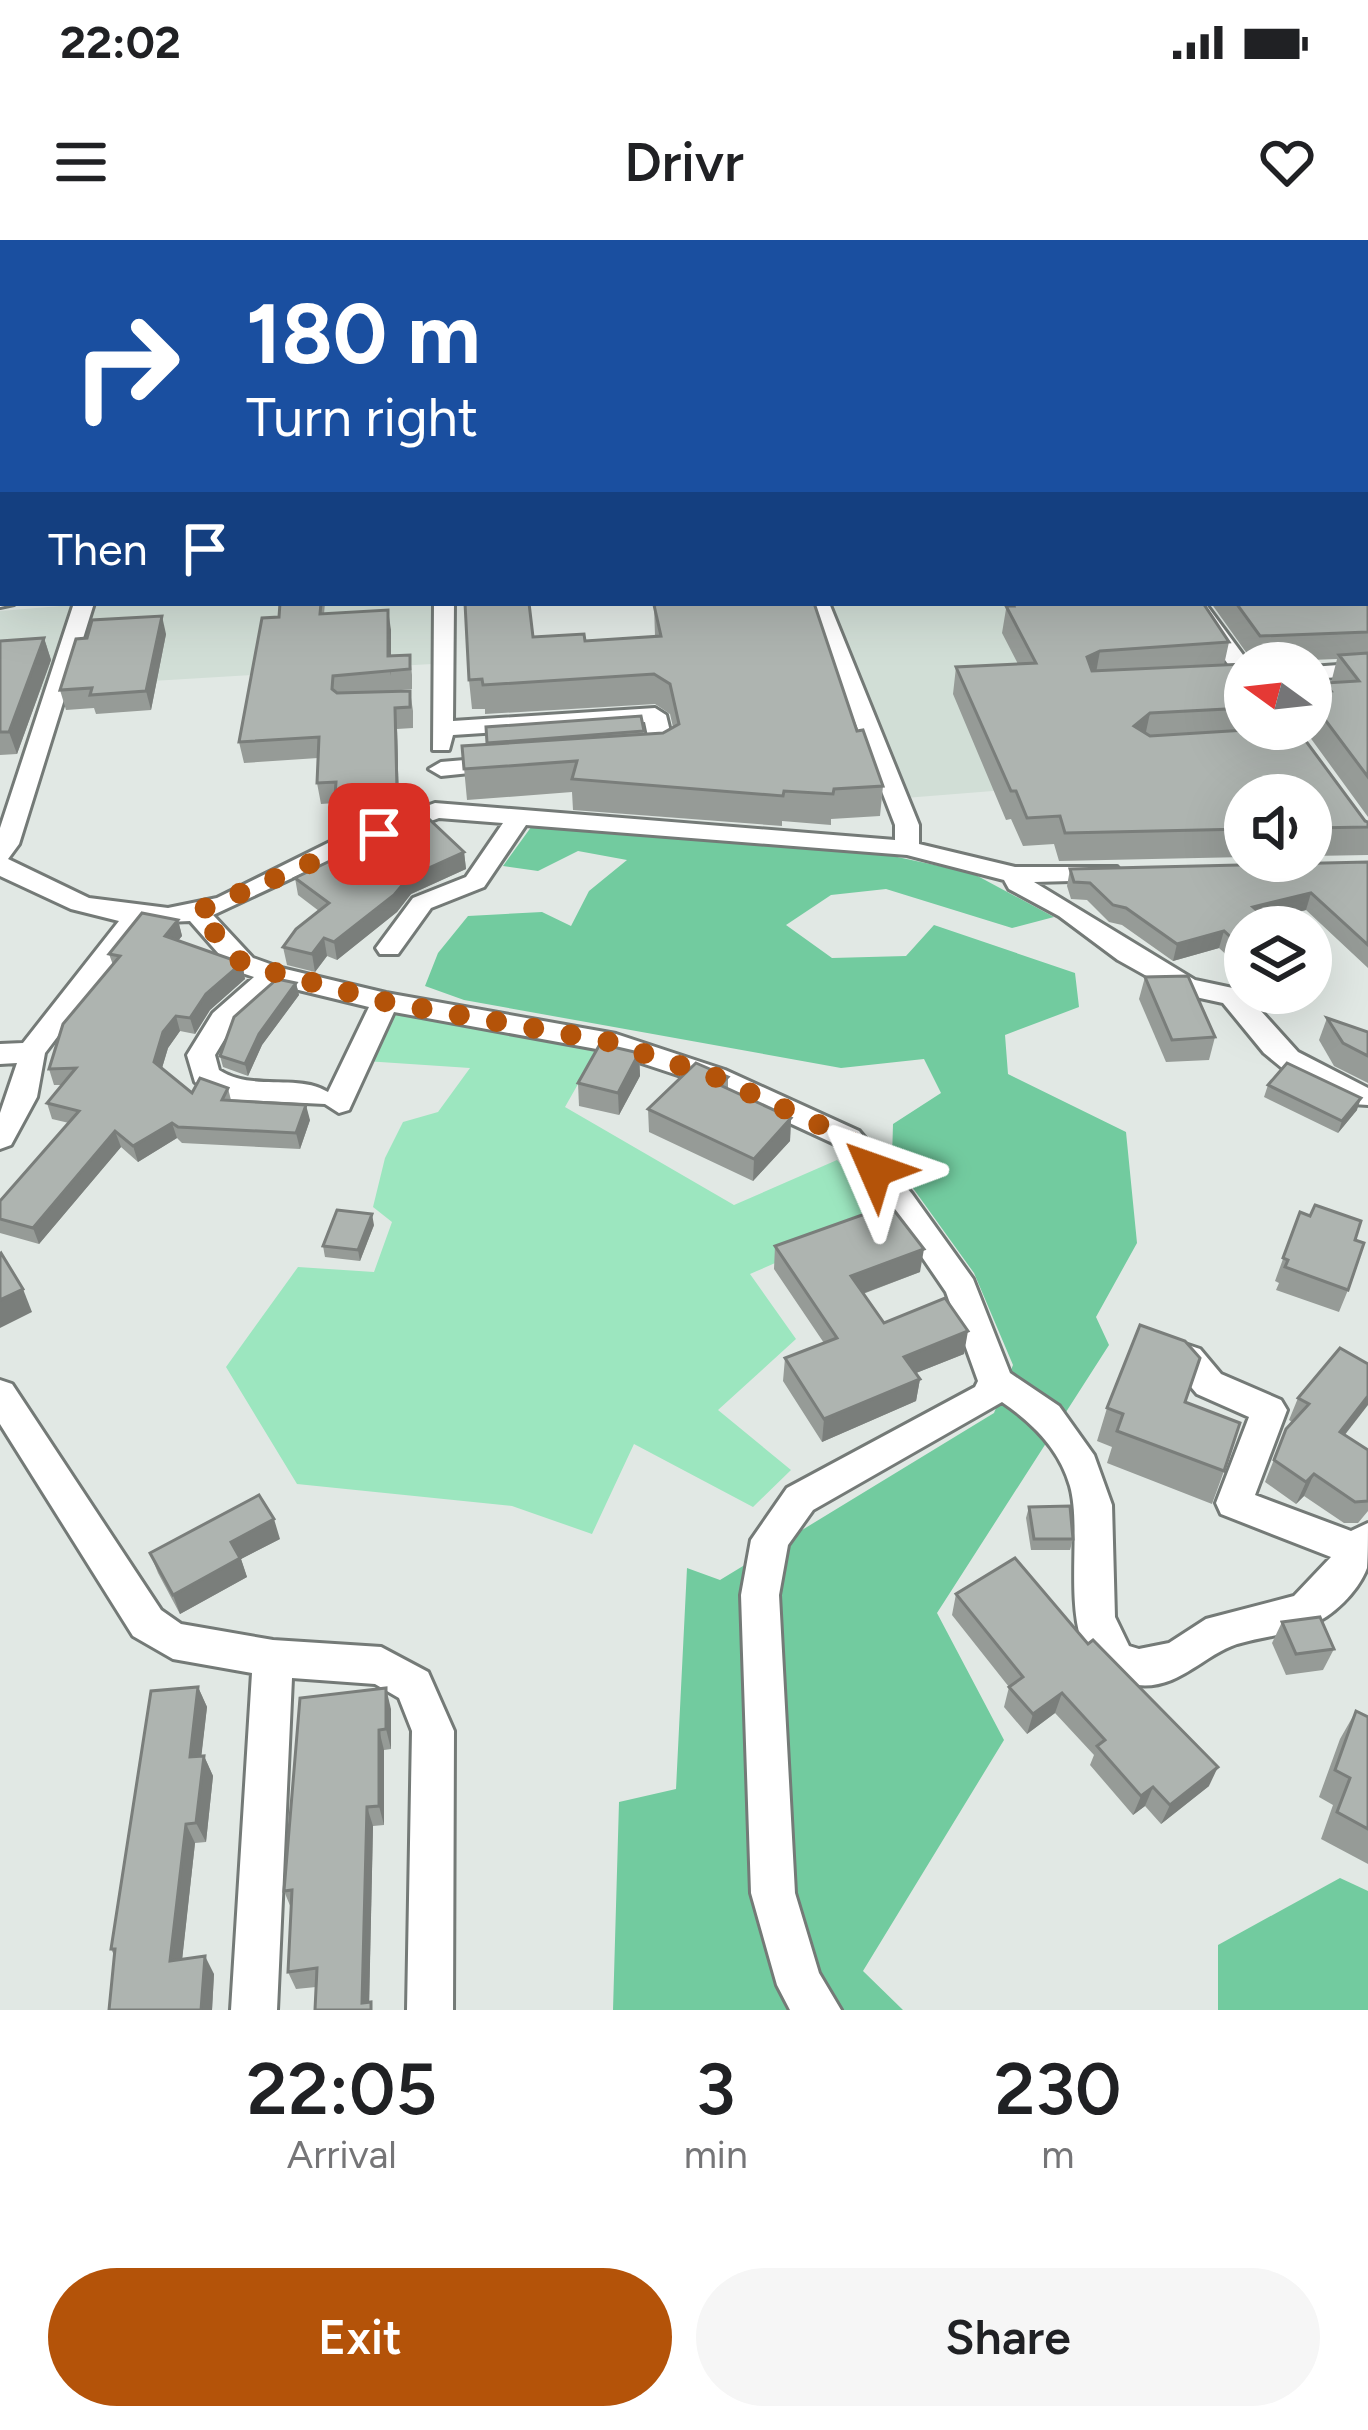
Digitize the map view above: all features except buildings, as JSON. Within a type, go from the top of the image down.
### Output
[{"type":"street","points":[[0,854],[8,844],[83,606]]},
{"type":"street","points":[[435,810],[442,730],[430,699],[444,606]]},
{"type":"street","points":[[820,606],[908,825],[907,848]]},
{"type":"street","points":[[1197,606],[1224,653]]},
{"type":"street","points":[[1332,671],[1366,669]]},
{"type":"street","points":[[442,730],[655,715],[663,752],[618,756]]},
{"type":"street","points":[[440,769],[530,762]]},
{"type":"street","points":[[0,865],[26,882],[134,918],[196,912],[225,903],[341,846],[417,821],[435,810],[907,848],[1015,874],[1139,872]]},
{"type":"street","points":[[389,948],[422,903],[475,882],[520,816]]},
{"type":"street","points":[[1015,874],[1018,884],[1068,910],[1127,953],[1187,987],[1232,996],[1274,1051],[1322,1081],[1362,1096]]},
{"type":"street","points":[[196,912],[243,964],[273,975],[386,1002],[606,1041],[715,1077],[848,1138],[902,1202],[961,1288],[996,1382],[1025,1395],[1067,1436],[1093,1505],[1091,1612],[1109,1654],[1132,1666],[1173,1660],[1221,1632],[1312,1606],[1362,1545],[1234,1503],[1269,1410],[1208,1384],[1188,1359],[1135,1340]]},
{"type":"street","points":[[0,1138],[33,1064],[32,1052],[134,918]]},
{"type":"street","points":[[273,975],[223,1019],[201,1055],[205,1075],[231,1092],[327,1100],[386,1002]]},
{"type":"street","points":[[0,1054],[32,1052]]},
{"type":"street","points":[[818,2010],[800,1985],[773,1893],[760,1595],[770,1540],[800,1499],[952,1418],[986,1396],[996,1382]]},
{"type":"street","points":[[1,1396],[147,1623],[173,1641],[273,1658],[381,1666],[414,1684],[433,1731],[430,2010]]},
{"type":"street","points":[[254,2010],[273,1658]]},
{"type":"shaded area","points":[[73,606],[48,690],[0,693],[0,611]]},
{"type":"shaded area","points":[[94,606],[433,606],[431,664],[69,686]]},
{"type":"shaded area","points":[[831,606],[1176,606],[1105,782],[905,798]]},
{"type":"green space","points":[[534,823],[888,855],[972,873],[1054,917],[1012,928],[886,889],[831,895],[786,925],[832,958],[906,956],[934,925],[1075,973],[1079,1007],[1005,1035],[1008,1074],[1126,1132],[1137,1243],[1096,1317],[1109,1345],[937,1613],[1004,1740],[863,1971],[903,2010],[613,2010],[619,1802],[676,1789],[687,1568],[720,1580],[994,1413],[1013,1365],[974,1273],[892,1159],[893,1124],[941,1093],[924,1059],[841,1068],[464,1000],[425,986],[438,953],[468,916],[542,912],[571,926],[589,891],[627,860],[578,851],[538,871],[503,866]]},
{"type":"green space","points":[[389,1010],[599,1047],[565,1107],[734,1205],[837,1160],[885,1215],[750,1274],[796,1339],[718,1410],[791,1470],[753,1507],[634,1444],[592,1534],[512,1506],[297,1484],[226,1367],[298,1267],[374,1272],[392,1222],[373,1207],[385,1158],[403,1122],[438,1112],[470,1068],[365,1061]]},
{"type":"green space","points":[[1340,1878],[1368,1891],[1368,2010],[1218,2010],[1218,1945]]},
{"type":"route","points":[[379,834],[341,846],[225,903],[196,912],[243,964],[386,1002],[606,1041],[715,1077],[848,1138],[875,1170]]}]
